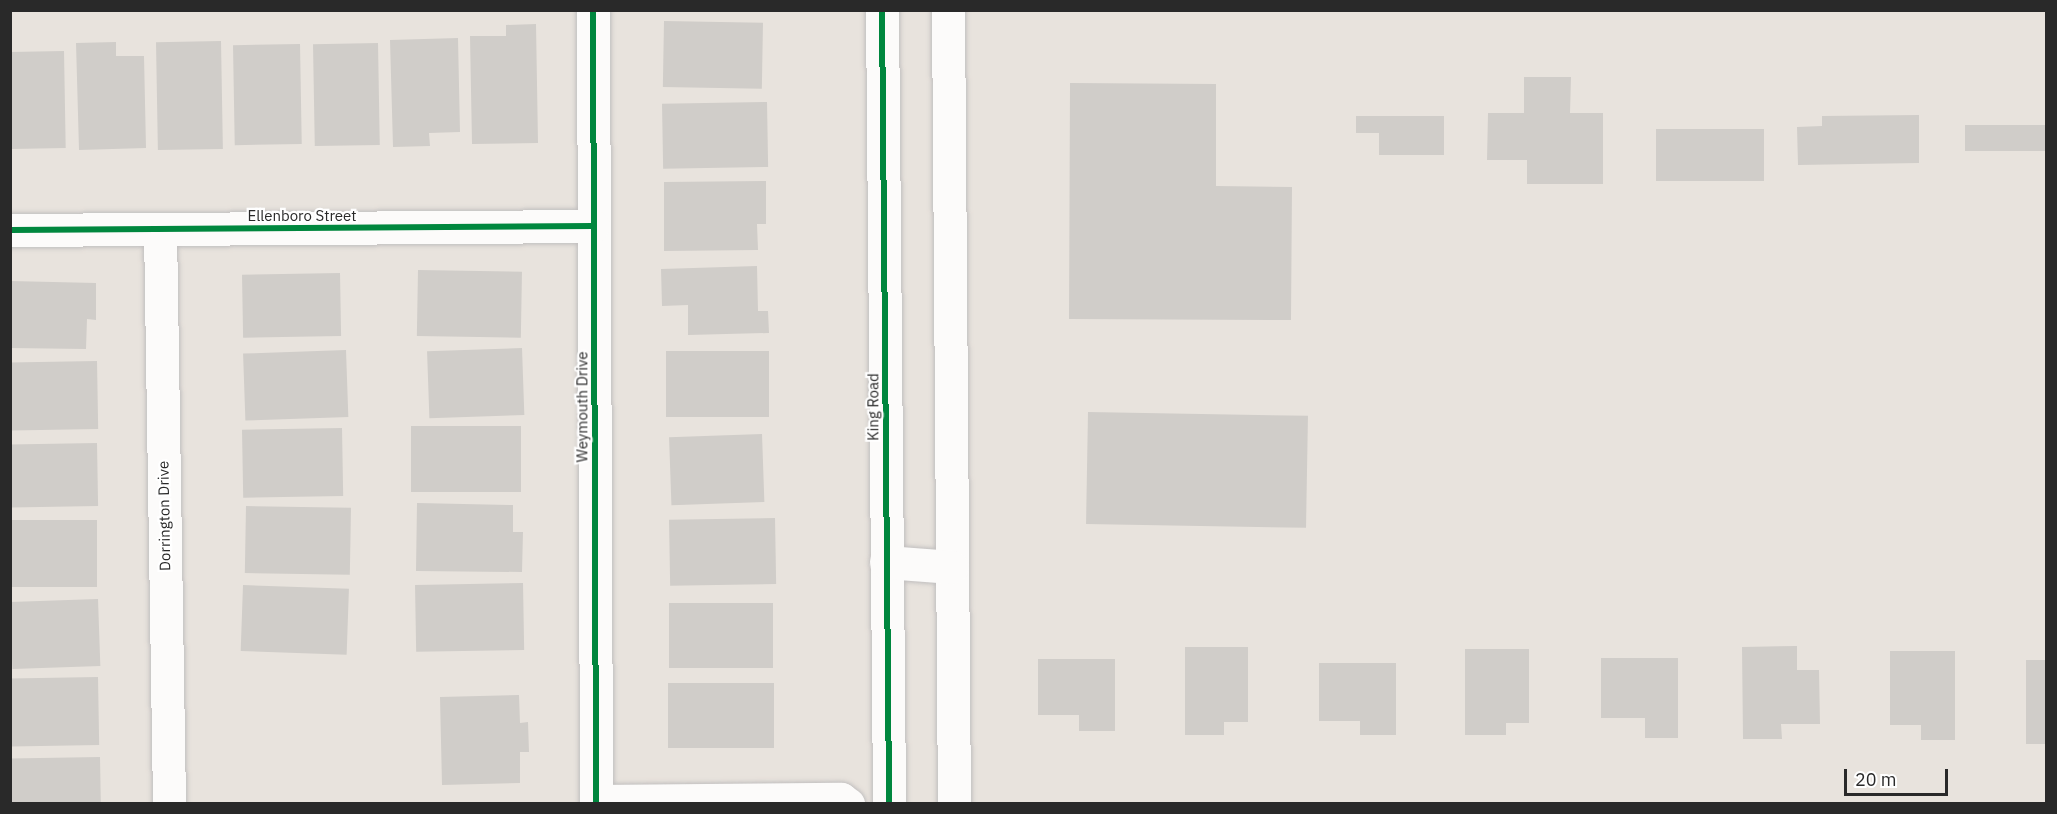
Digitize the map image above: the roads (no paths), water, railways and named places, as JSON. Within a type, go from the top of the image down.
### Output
[{"type":"street","name":"Weymouth Drive","points":[[593,10],[596,802]]},
{"type":"street","name":"King Road","points":[[882,10],[888,804]]},
{"type":"street","points":[[948,10],[954,804]]},
{"type":"street","name":"Ellenboro Street","points":[[10,230],[593,226]]},
{"type":"street","name":"Dorrington Drive","points":[[160,229],[169,804]]},
{"type":"street","points":[[886,562],[952,567]]},
{"type":"street","points":[[596,802],[841,799],[849,804]]}]
